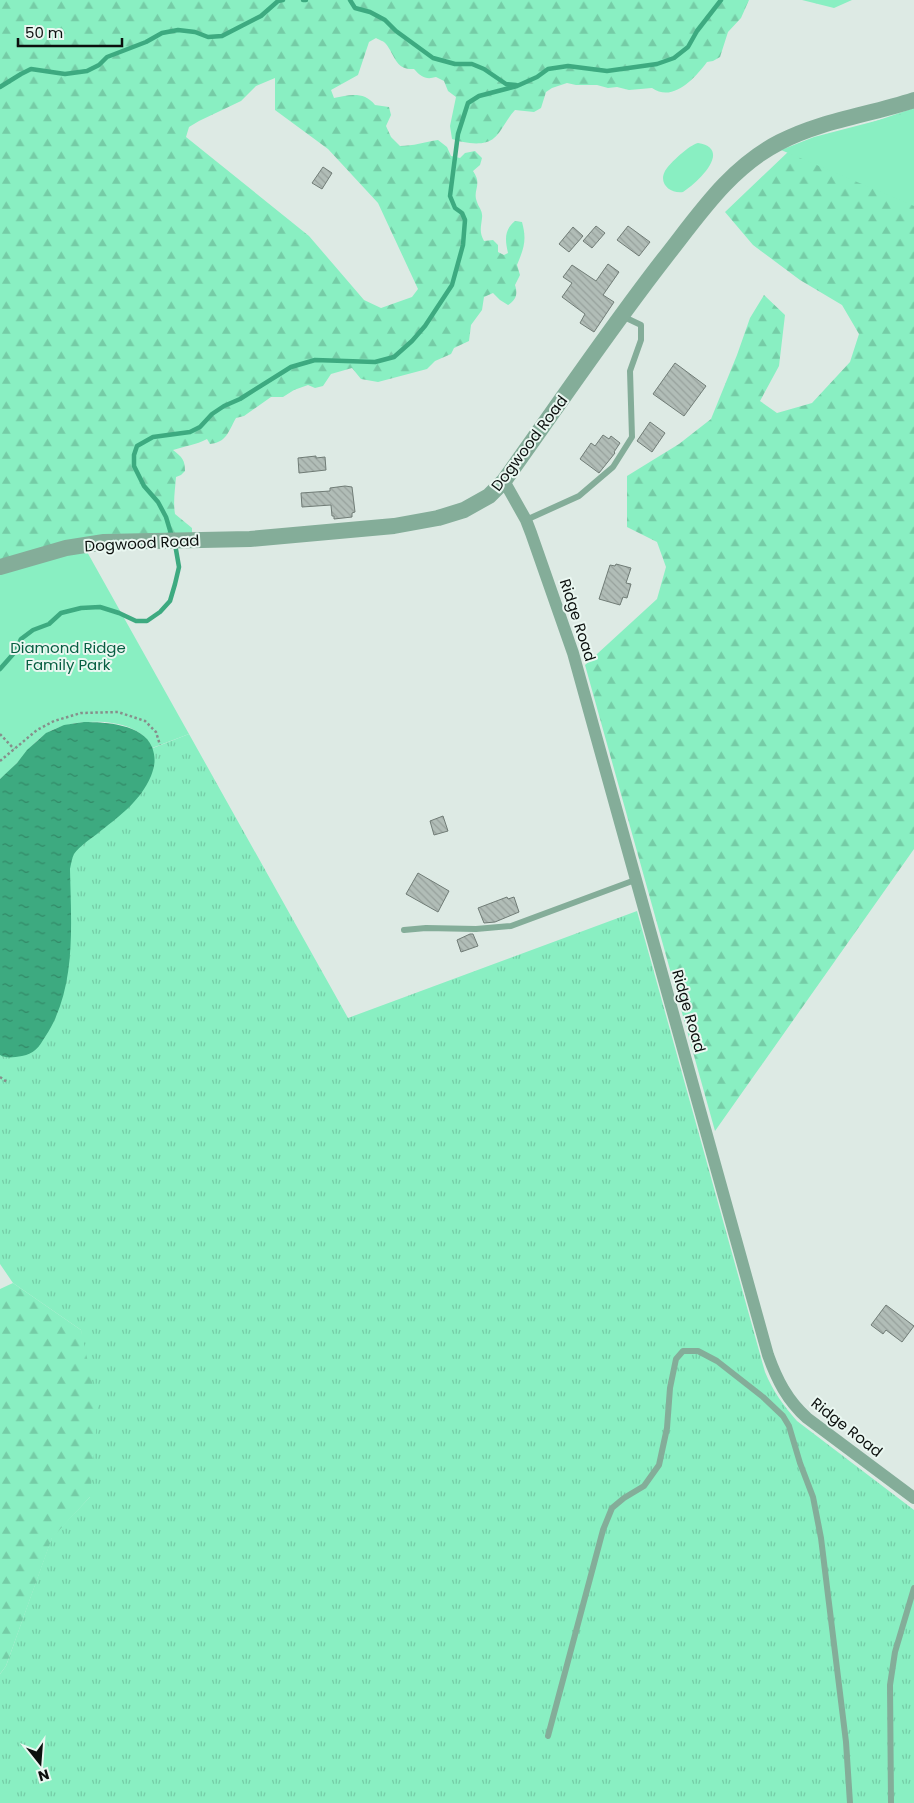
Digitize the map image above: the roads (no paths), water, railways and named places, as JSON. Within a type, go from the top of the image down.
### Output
[{"type":"street","name":"Dogwood Road","points":[[0,567],[85,544],[124,541],[250,539],[341,532],[394,526],[438,518],[475,506],[489,496],[504,481],[621,315],[712,198],[735,173],[757,155],[779,142],[806,130],[914,100]]},
{"type":"street","name":"Ridge Road","points":[[504,481],[526,520],[573,653],[768,1354],[776,1376],[785,1394],[801,1413],[914,1497]]},
{"type":"lane","points":[[526,520],[578,496],[613,467],[632,436],[630,371],[641,340],[641,325],[621,315]]},
{"type":"lane","points":[[404,930],[426,928],[476,929],[511,926],[635,880]]},
{"type":"lane","points":[[548,1736],[603,1530],[612,1508],[644,1486],[659,1465],[667,1428],[670,1388],[676,1359],[683,1351],[698,1351],[717,1361],[763,1397],[783,1416],[789,1426],[816,1508],[821,1538],[846,1742],[850,1803]]},
{"type":"lane","points":[[891,1803],[890,1685],[895,1652],[914,1588]]},
{"type":"water","points":[[84,722],[123,726],[141,733],[152,747],[153,769],[141,794],[135,801],[74,854],[70,869],[70,956],[63,998],[55,1018],[36,1050],[26,1055],[5,1057],[0,1055],[0,779],[46,733],[64,725]]},
{"type":"waterway","points":[[0,87],[31,69],[65,74],[87,71],[99,65],[107,57],[146,42],[162,33],[178,30],[195,32],[208,37],[222,36],[261,16],[278,1],[283,0]]},
{"type":"waterway","points":[[350,0],[355,8],[370,12],[385,20],[396,31],[433,58],[455,64],[472,64],[484,69],[506,84],[516,85]]},
{"type":"waterway","points":[[172,537],[166,517],[158,502],[144,486],[134,466],[134,455],[137,446],[153,437],[190,432],[200,427],[212,414],[224,406],[240,399],[291,367],[315,360],[375,362],[394,357],[425,326],[452,285],[463,245],[465,220],[462,213],[455,208],[450,196],[458,134],[468,103],[479,96],[517,86],[537,77],[548,69],[568,66],[607,71],[657,64],[674,58],[688,47],[697,31],[721,0]]},
{"type":"waterway","points":[[0,669],[15,652],[21,639],[33,630],[49,624],[61,613],[81,608],[100,607],[136,621],[147,621],[160,612],[170,601],[179,567],[175,544]]},
{"type":"park label","name":"Diamond Ridge Family Park","points":[[68,656]]}]
